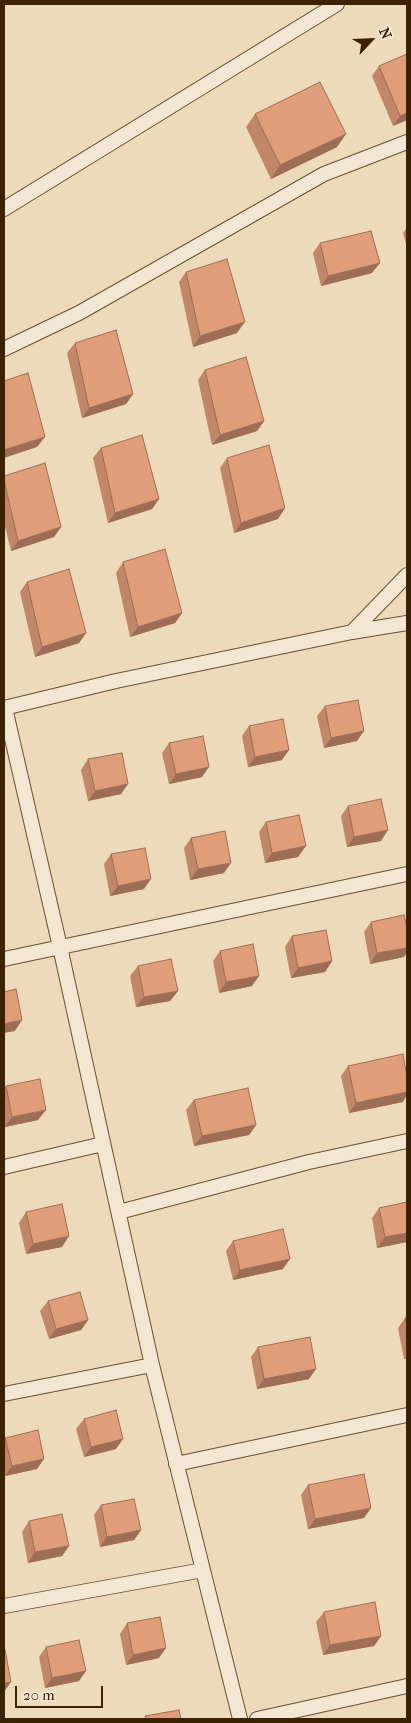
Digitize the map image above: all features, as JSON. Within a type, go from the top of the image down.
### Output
[{"type":"lane","points":[[4,209],[337,4]]},
{"type":"lane","points":[[4,349],[79,313],[324,174],[407,142]]},
{"type":"lane","points":[[352,632],[407,575]]},
{"type":"lane","points":[[240,1719],[152,1365],[60,948],[4,708],[116,681],[352,632],[407,623]]},
{"type":"lane","points":[[4,959],[407,874]]},
{"type":"lane","points":[[118,1212],[309,1162],[407,1141]]},
{"type":"lane","points":[[4,1167],[103,1144]]},
{"type":"lane","points":[[4,1394],[152,1365]]},
{"type":"lane","points":[[176,1464],[407,1415]]},
{"type":"lane","points":[[4,1606],[202,1570]]},
{"type":"lane","points":[[257,1719],[407,1686]]},
{"type":"building","points":[[407,54],[407,113],[400,116],[379,66]]},
{"type":"building","points":[[320,82],[346,134],[280,165],[255,114]]},
{"type":"building","points":[[371,231],[380,263],[328,276],[320,243]]},
{"type":"building","points":[[227,259],[245,322],[200,336],[186,272]]},
{"type":"building","points":[[116,330],[133,394],[89,408],[75,343]]},
{"type":"building","points":[[246,357],[264,421],[220,435],[205,370]]},
{"type":"building","points":[[28,373],[45,437],[4,450],[4,381]]},
{"type":"building","points":[[142,435],[159,499],[115,513],[101,448]]},
{"type":"building","points":[[269,445],[285,508],[241,523],[227,458]]},
{"type":"building","points":[[45,463],[61,527],[18,541],[4,476]]},
{"type":"building","points":[[165,549],[182,613],[138,627],[123,562]]},
{"type":"building","points":[[69,569],[86,633],[42,647],[27,582]]},
{"type":"building","points":[[358,700],[364,731],[331,738],[325,706]]},
{"type":"building","points":[[283,719],[289,750],[255,757],[249,726]]},
{"type":"building","points":[[203,736],[209,767],[176,774],[169,743]]},
{"type":"building","points":[[122,753],[128,784],[95,791],[88,759]]},
{"type":"building","points":[[381,799],[388,830],[354,837],[348,806]]},
{"type":"building","points":[[299,815],[306,846],[272,853],[266,822]]},
{"type":"building","points":[[225,831],[231,863],[198,869],[191,838]]},
{"type":"building","points":[[145,848],[151,879],[118,886],[111,854]]},
{"type":"building","points":[[404,915],[407,928],[407,948],[377,953],[371,922]]},
{"type":"building","points":[[326,930],[332,961],[298,968],[292,936]]},
{"type":"building","points":[[253,944],[259,976],[226,982],[220,951]]},
{"type":"building","points":[[171,959],[178,991],[144,997],[138,966]]},
{"type":"building","points":[[16,989],[22,1020],[4,1024],[4,992]]},
{"type":"building","points":[[403,1054],[407,1077],[407,1092],[356,1103],[348,1066]]},
{"type":"building","points":[[40,1079],[46,1110],[12,1117],[6,1086]]},
{"type":"building","points":[[248,1088],[256,1125],[202,1136],[194,1100]]},
{"type":"building","points":[[407,1202],[407,1233],[385,1237],[379,1208]]},
{"type":"building","points":[[62,1204],[69,1236],[33,1244],[26,1212]]},
{"type":"building","points":[[283,1229],[290,1259],[240,1270],[233,1241]]},
{"type":"building","points":[[80,1292],[88,1320],[56,1329],[48,1301]]},
{"type":"building","points":[[310,1337],[316,1369],[264,1379],[258,1347]]},
{"type":"building","points":[[116,1410],[123,1439],[91,1447],[84,1419]]},
{"type":"building","points":[[38,1430],[44,1459],[12,1466],[5,1438]]},
{"type":"building","points":[[364,1474],[371,1508],[315,1519],[308,1485]]},
{"type":"building","points":[[134,1499],[141,1530],[107,1537],[101,1505]]},
{"type":"building","points":[[62,1514],[69,1546],[35,1552],[29,1521]]},
{"type":"building","points":[[375,1602],[381,1636],[330,1645],[324,1612]]},
{"type":"building","points":[[160,1617],[166,1648],[133,1655],[127,1623]]},
{"type":"building","points":[[79,1640],[86,1671],[52,1678],[46,1647]]},
{"type":"building","points":[[4,1651],[11,1682],[4,1683]]},
{"type":"building","points":[[179,1710],[181,1719],[146,1719],[145,1716]]}]
